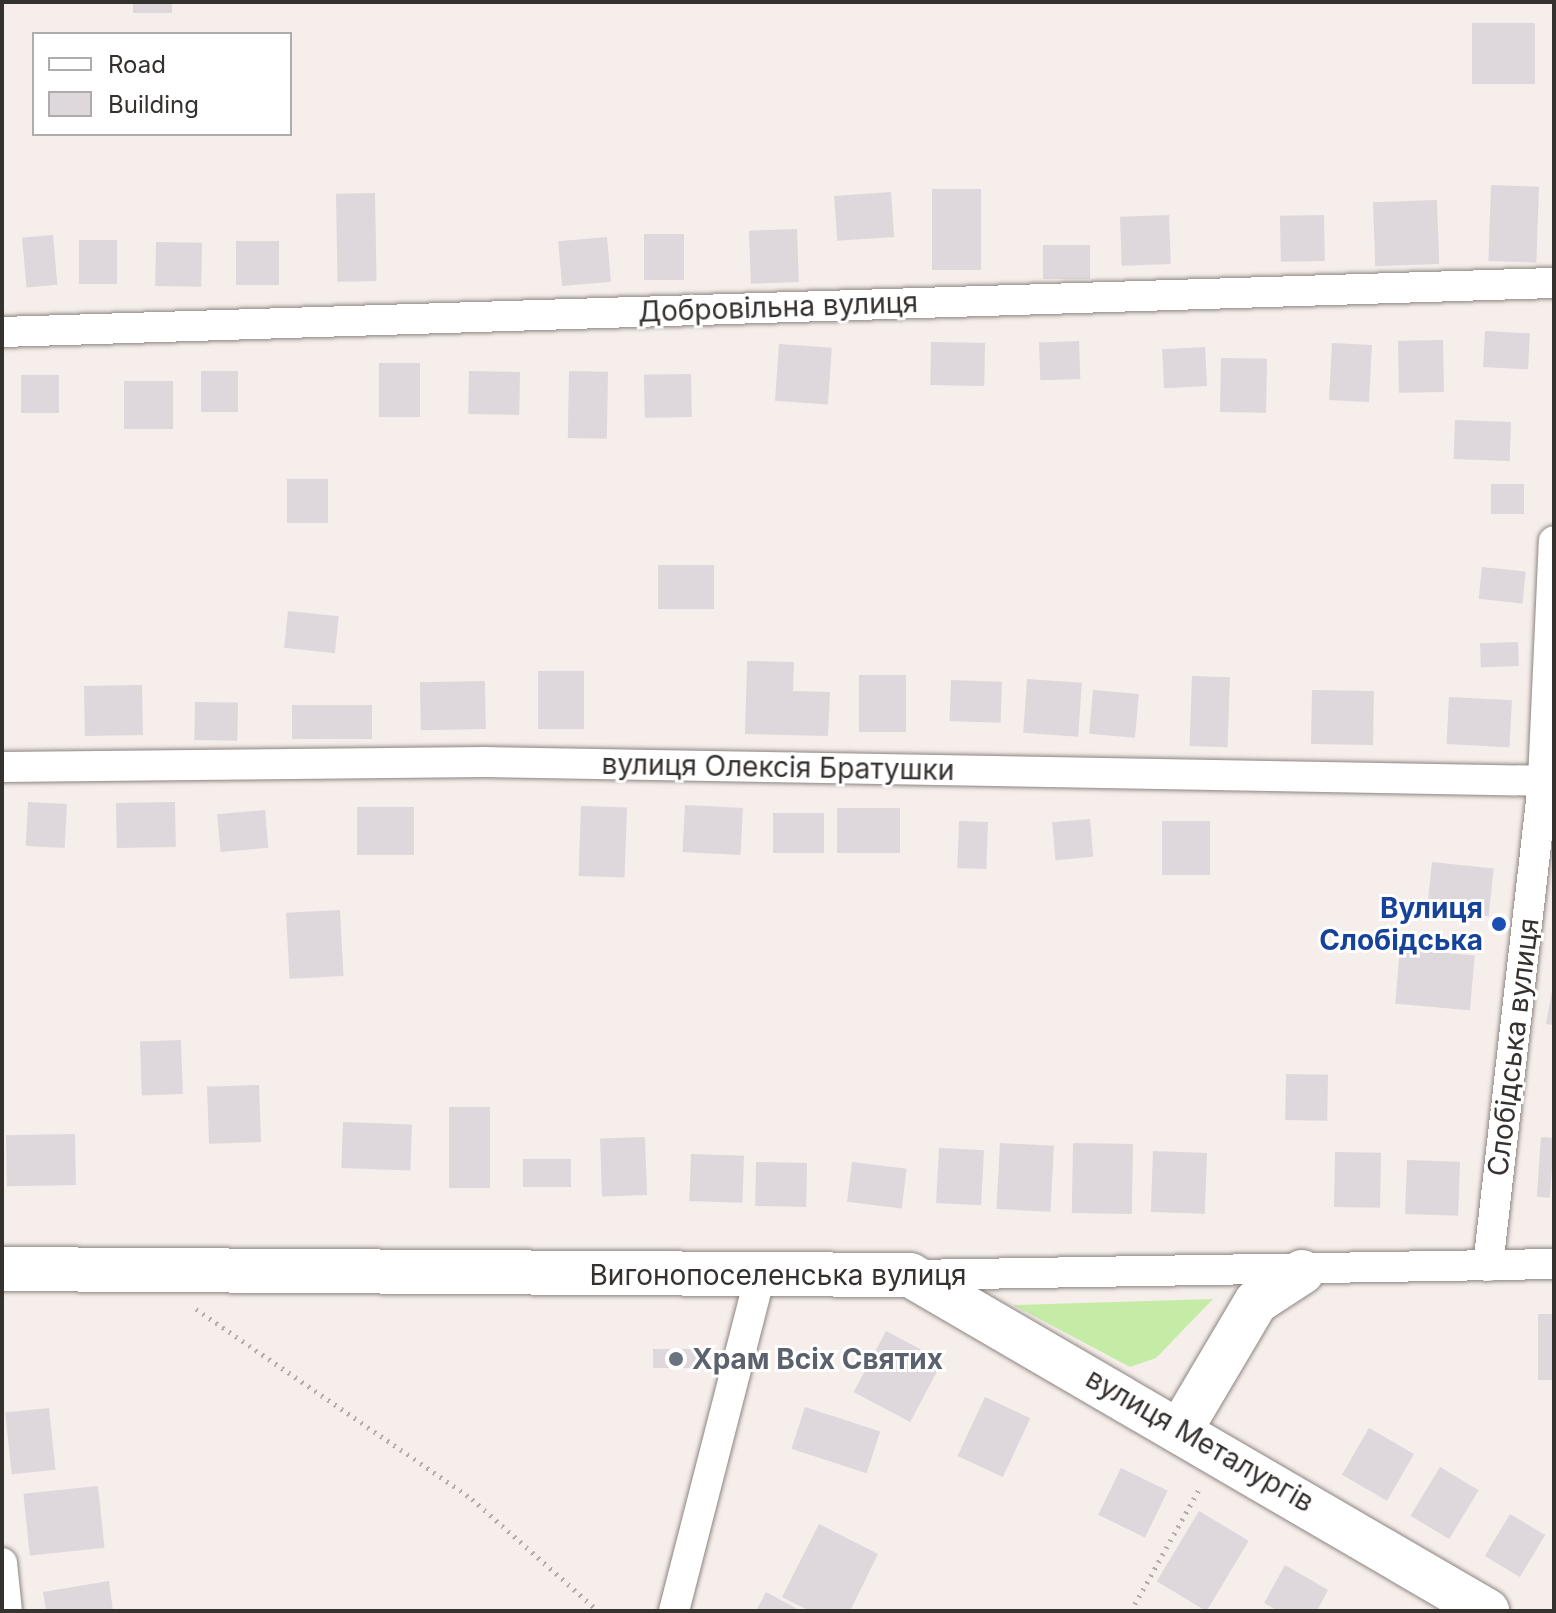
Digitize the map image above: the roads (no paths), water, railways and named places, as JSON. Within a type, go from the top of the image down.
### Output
[{"type":"main road","name":"Вигонопоселенська вулиця","points":[[2,1269],[760,1277],[910,1275]]},
{"type":"main road","points":[[1182,1427],[1256,1302],[1302,1272]]},
{"type":"main road","name":"вулиця Металургів","points":[[910,1275],[1182,1427],[1487,1611]]},
{"type":"street","name":"Добровільна вулиця","points":[[2,332],[1554,283]]},
{"type":"street","name":"Слобідська вулиця","points":[[1488,1266],[1549,780],[1554,541]]},
{"type":"street","name":"вулиця Олексія Братушки","points":[[2,767],[485,762],[1549,780]]},
{"type":"street","name":"Вигонопоселенська вулиця","points":[[910,1275],[1302,1272],[1554,1264]]},
{"type":"street","points":[[674,1611],[760,1277]]},
{"type":"street","points":[[2,1563],[7,1611]]},
{"type":"place","name":"Вулиця Слобідська","points":[[1499,924]]},
{"type":"place","name":"Храм Всіх Святих","points":[[676,1359]]}]
